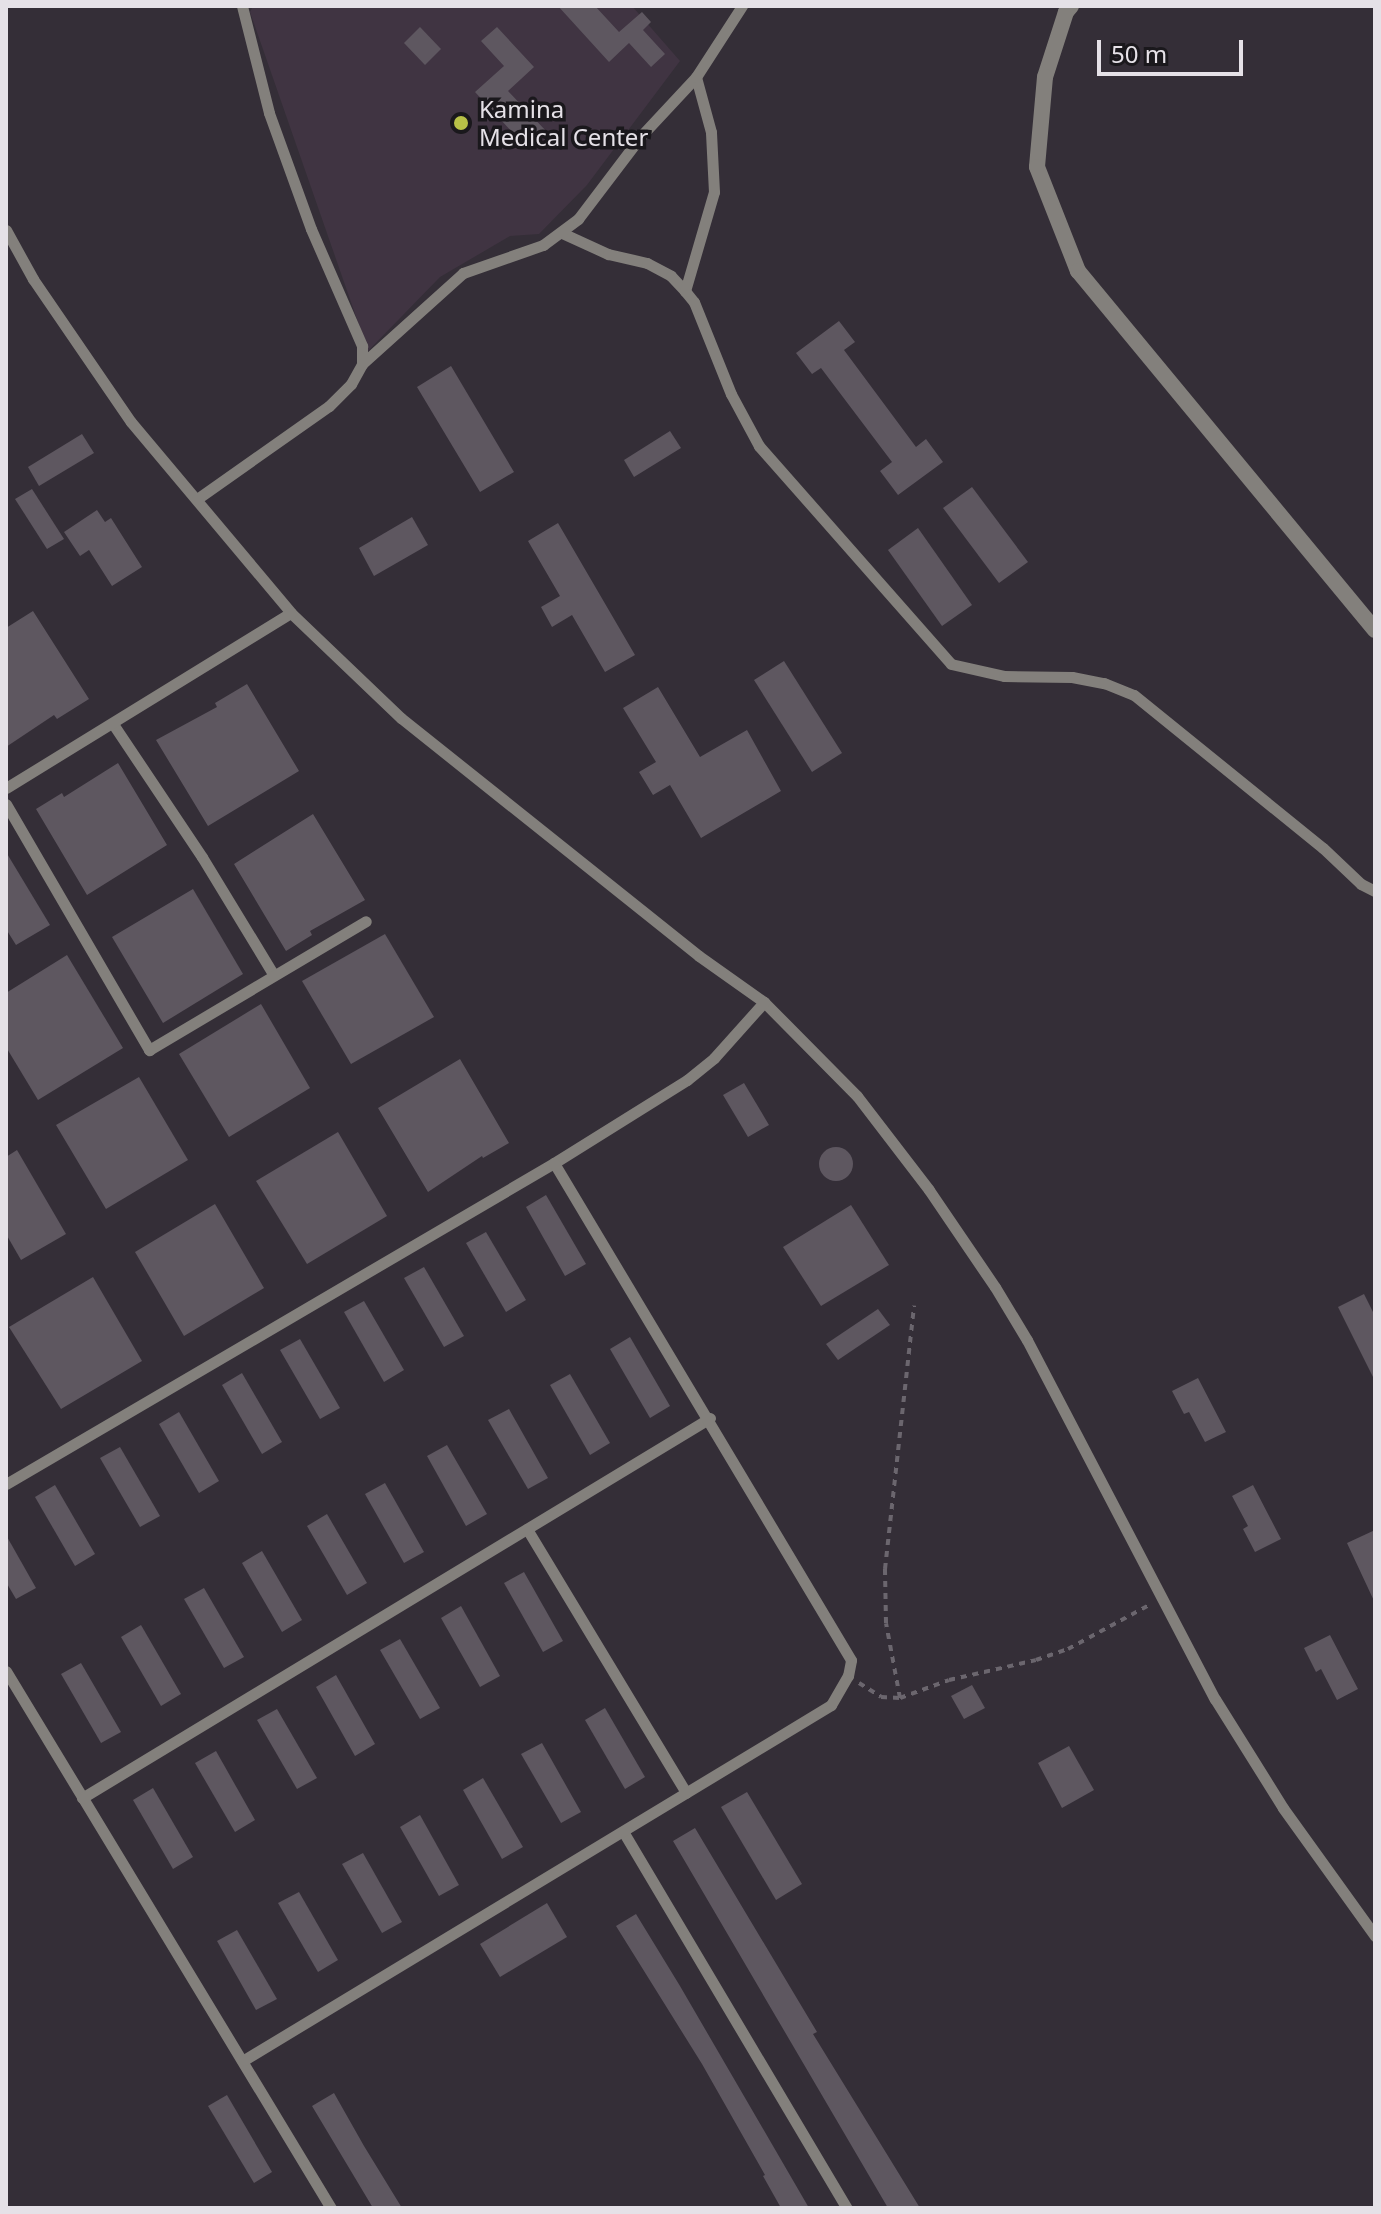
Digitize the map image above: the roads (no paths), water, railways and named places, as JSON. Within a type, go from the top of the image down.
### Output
[{"type":"street","points":[[1071,6],[1066,12],[1045,77],[1037,167],[1078,271],[1375,630]]},
{"type":"lane","points":[[242,6],[269,113],[311,229],[362,346],[362,364]]},
{"type":"lane","points":[[197,499],[329,406],[351,384],[362,364],[463,273],[543,245],[578,219],[641,136],[696,77],[742,6]]},
{"type":"lane","points":[[685,291],[714,192],[711,132],[696,77]]},
{"type":"lane","points":[[6,230],[79,352],[131,422],[291,613],[401,718],[699,956],[764,1002],[857,1096],[929,1190],[995,1287],[1027,1340],[1215,1699],[1283,1808],[1375,1936]]},
{"type":"lane","points":[[562,233],[608,254],[647,263],[671,276],[685,291],[694,302],[731,394],[759,446],[951,664],[1004,676],[1072,677],[1104,683],[1134,695],[1323,848],[1361,884],[1375,891]]},
{"type":"lane","points":[[6,788],[291,613]]},
{"type":"lane","points":[[113,724],[202,857],[273,974]]},
{"type":"lane","points":[[6,804],[149,1050],[366,921]]},
{"type":"lane","points":[[6,1484],[554,1163],[687,1080],[714,1058],[764,1002]]},
{"type":"lane","points":[[244,2060],[624,1833],[831,1705],[848,1676],[851,1660],[710,1418],[554,1163]]},
{"type":"lane","points":[[82,1798],[710,1418]]},
{"type":"lane","points":[[527,1529],[686,1793]]},
{"type":"lane","points":[[6,1671],[331,2208]]},
{"type":"lane","points":[[624,1833],[847,2208]]},
{"type":"place","name":"Kamina Medical Center","points":[[461,123]]}]
